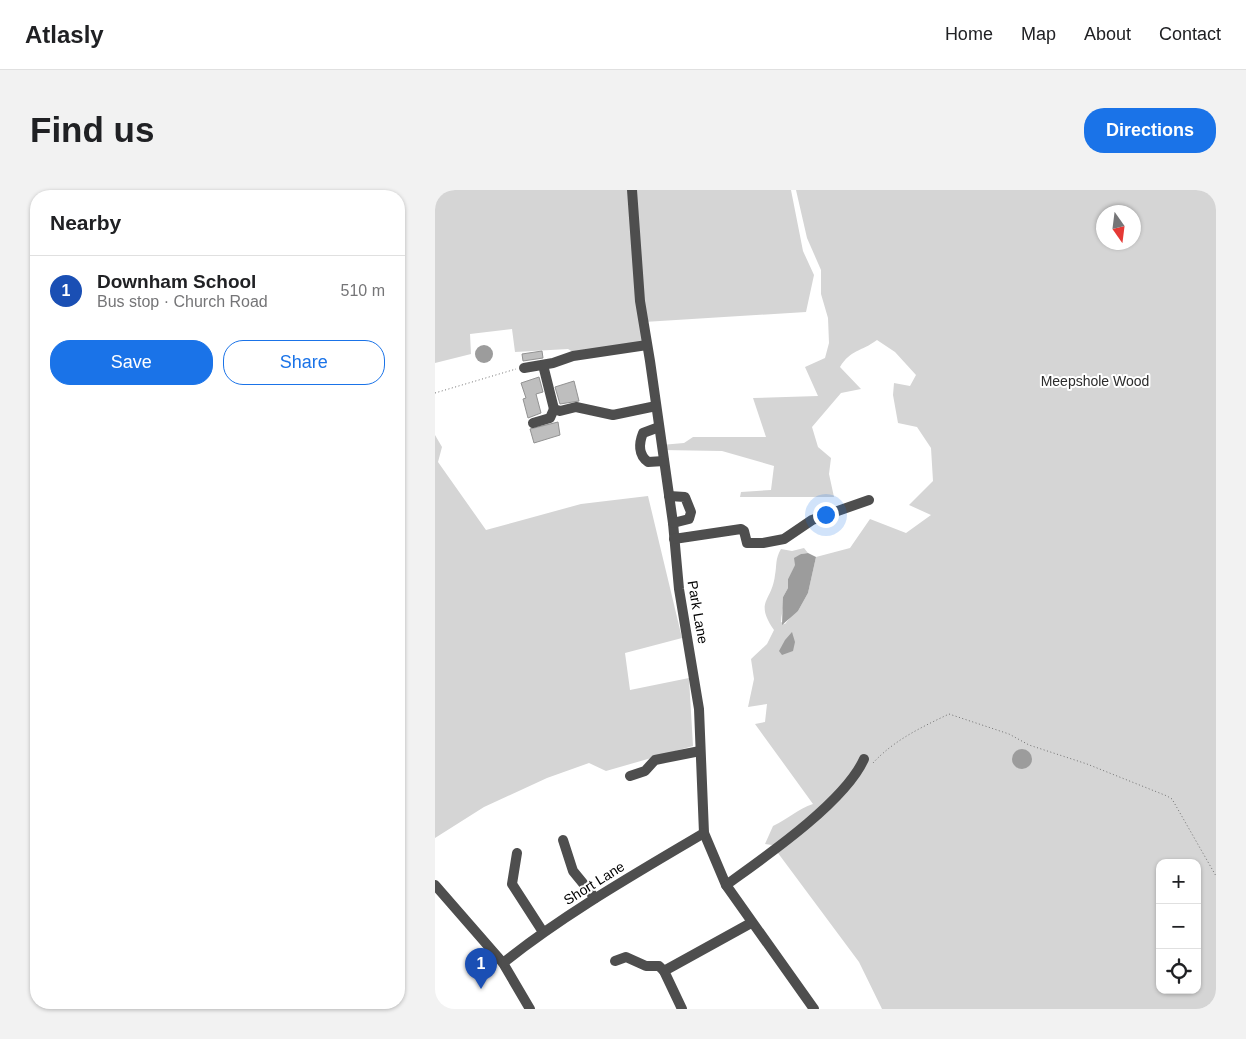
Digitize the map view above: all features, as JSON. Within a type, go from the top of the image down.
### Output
[{"type":"street","name":"Park Lane","points":[[632,190],[640,301],[673,523],[679,589],[695,678],[704,834],[726,885],[751,923],[814,1009]]},
{"type":"street","points":[[524,368],[543,365],[573,356],[647,345]]},
{"type":"street","points":[[533,423],[550,418],[554,409],[543,365]]},
{"type":"street","points":[[554,409],[560,411],[576,407],[613,415],[656,406]]},
{"type":"street","points":[[659,427],[643,433],[641,451],[648,462],[664,460]]},
{"type":"street","points":[[669,496],[685,497],[691,512],[689,519],[673,523]]},
{"type":"street","points":[[674,539],[741,529],[744,531],[747,543],[777,541],[812,520],[869,500]]},
{"type":"street","points":[[630,776],[645,771],[655,760],[700,751]]},
{"type":"street","points":[[726,885],[828,805],[869,761]]},
{"type":"street","name":"Short Lane","points":[[503,964],[543,932],[595,898],[704,834]]},
{"type":"street","points":[[563,840],[573,871],[595,898]]},
{"type":"street","points":[[517,853],[512,884],[543,932]]},
{"type":"street","points":[[435,885],[503,964],[530,1009]]},
{"type":"street","points":[[664,971],[751,923]]},
{"type":"street","points":[[615,961],[626,956],[646,966],[659,966],[664,971],[682,1009]]},
{"type":"path","points":[[435,393],[505,371],[524,368]]},
{"type":"path","points":[[869,761],[919,729],[949,714],[1009,734],[1029,745],[1087,764],[1173,799],[1216,876]]},
{"type":"green space","points":[[435,190],[791,190],[803,251],[814,275],[806,312],[644,322],[647,345],[573,352],[568,349],[515,352],[512,329],[470,334],[471,354],[435,363]]},
{"type":"green space","name":"Meepshole Wood","points":[[796,190],[1216,190],[1216,1009],[882,1009],[859,962],[772,845],[765,844],[773,826],[813,804],[755,724],[765,722],[767,704],[748,707],[754,679],[751,659],[767,644],[774,630],[765,613],[765,607],[773,584],[777,559],[781,549],[792,551],[804,548],[808,553],[801,554],[788,579],[788,588],[783,597],[784,603],[781,619],[781,622],[785,624],[798,611],[808,593],[816,557],[850,548],[870,519],[906,533],[931,515],[909,505],[933,481],[931,448],[917,427],[898,423],[893,395],[894,383],[910,386],[916,375],[895,352],[877,340],[852,354],[844,361],[840,367],[861,389],[841,393],[812,427],[818,447],[831,458],[829,474],[834,497],[740,497],[741,492],[771,490],[774,466],[722,451],[662,450],[661,445],[684,443],[693,437],[766,437],[753,398],[818,396],[805,367],[825,358],[829,343],[828,318],[821,294],[821,270],[807,238]]},
{"type":"green space","points":[[435,435],[442,447],[438,462],[486,530],[581,504],[648,496],[682,638],[625,653],[630,690],[689,678],[693,746],[606,771],[589,763],[547,778],[484,807],[435,838]]},
{"type":"shaded area","points":[[484,345],[490,348],[493,354],[490,360],[484,363],[478,360],[475,354],[478,348]]},
{"type":"shaded area","points":[[808,553],[816,557],[808,593],[798,611],[782,625],[783,597],[788,588],[788,579],[795,565],[794,558]]},
{"type":"shaded area","points":[[792,632],[795,642],[793,651],[782,655],[779,651]]},
{"type":"shaded area","points":[[1022,749],[1029,752],[1032,759],[1029,766],[1022,769],[1015,766],[1012,759],[1015,752]]},
{"type":"building","points":[[542,351],[543,358],[523,361],[522,354]]},
{"type":"building","points":[[539,377],[543,392],[536,394],[541,413],[528,418],[523,399],[526,398],[521,383]]},
{"type":"building","points":[[574,381],[579,401],[560,404],[555,387]]},
{"type":"building","points":[[558,422],[560,435],[534,443],[530,429]]},
{"type":"place","name":"Downham School","points":[[481,989]]}]
